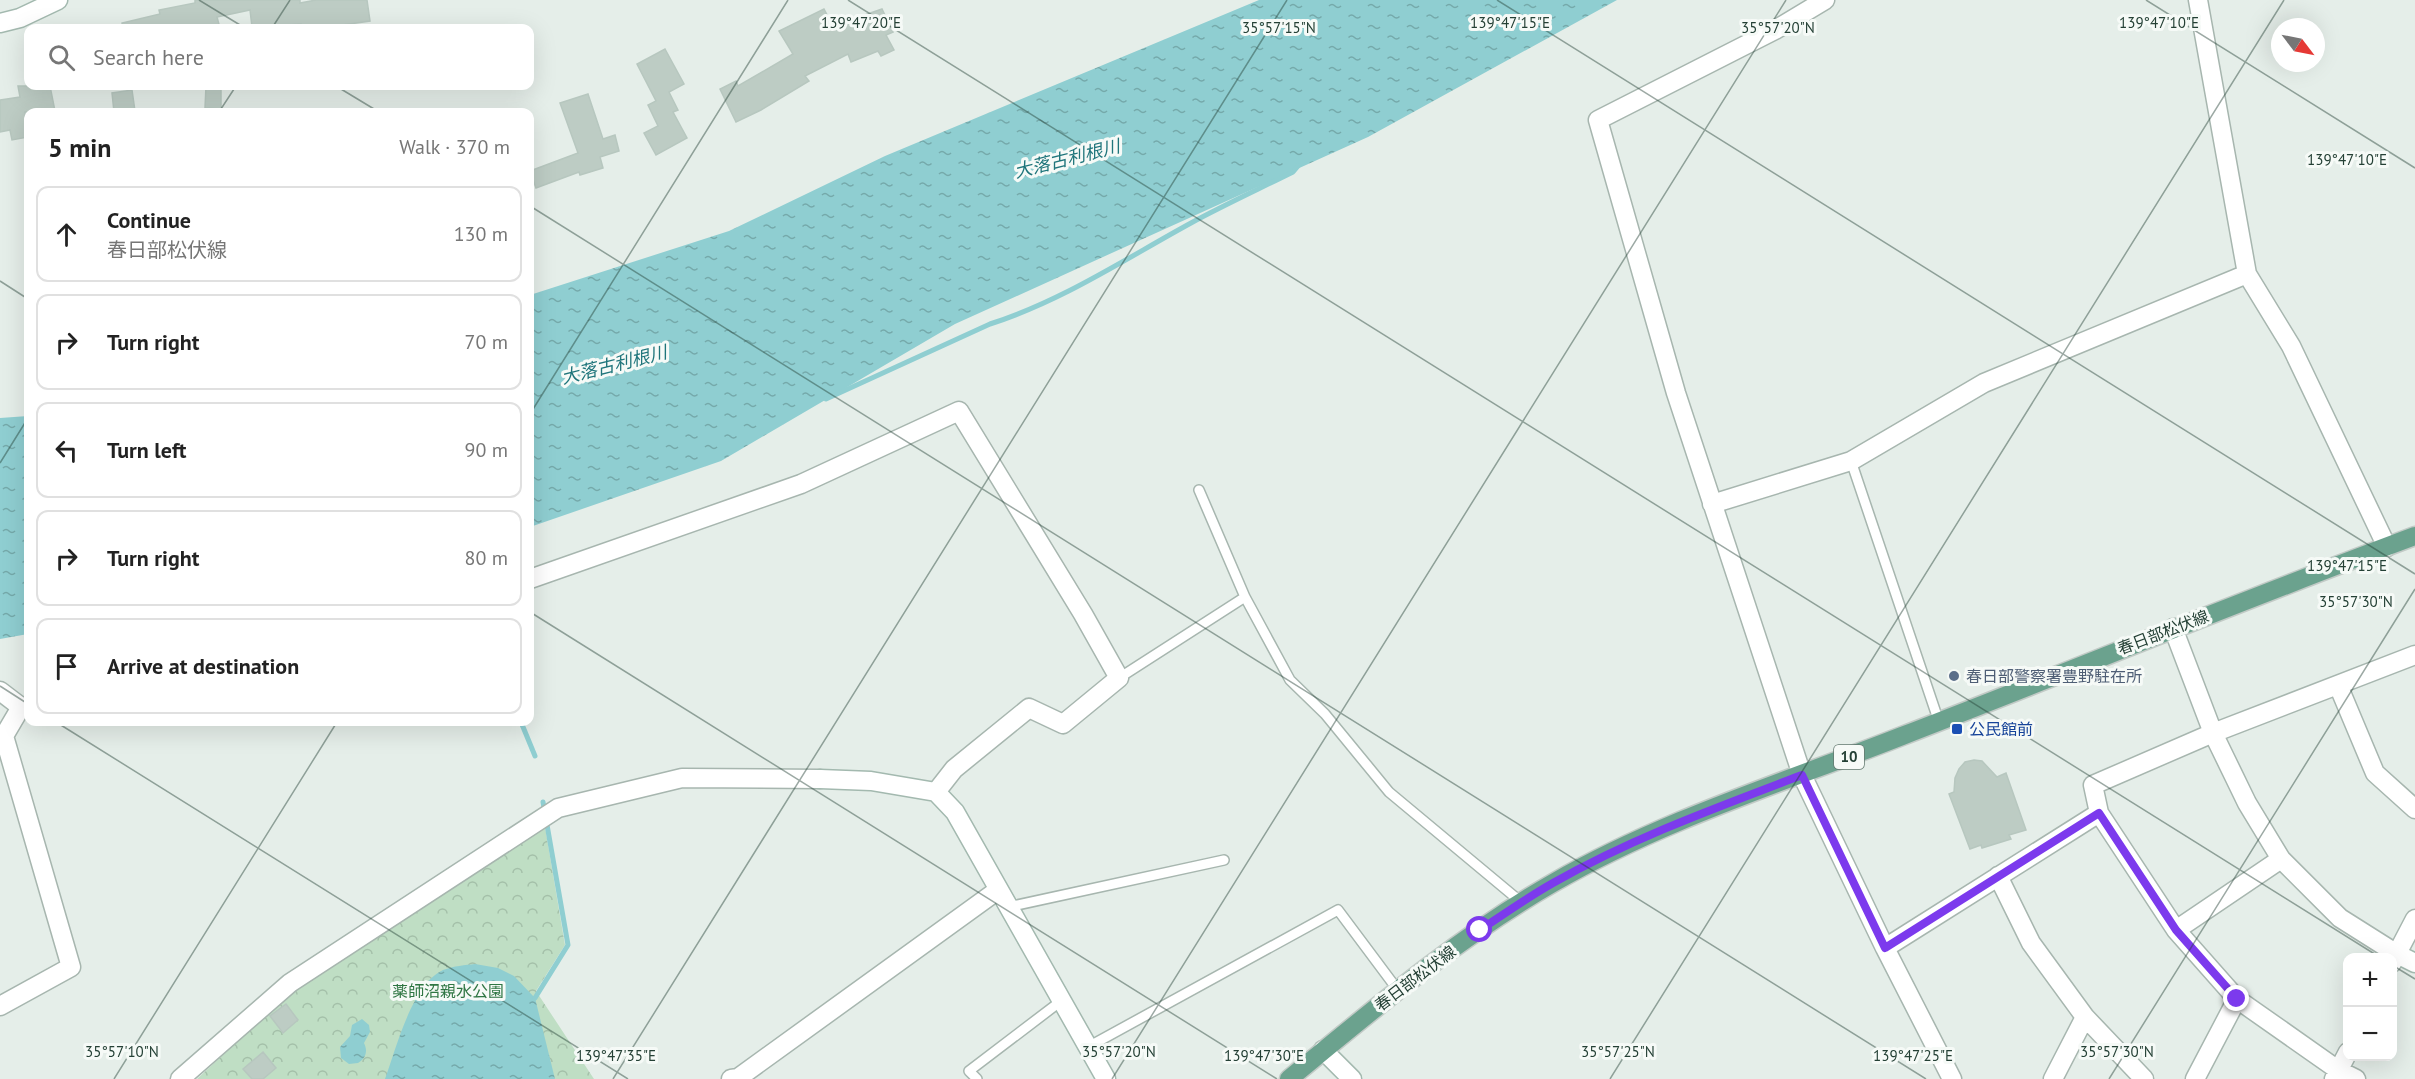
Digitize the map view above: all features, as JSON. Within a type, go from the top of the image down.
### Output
[{"type":"main road","name":"春日部松伏線","points":[[1289,1079],[1397,989],[1521,902],[1585,866],[1683,820],[2415,536]]},
{"type":"street","points":[[0,23],[20,18],[58,0]]},
{"type":"street","points":[[1825,0],[1775,30],[1598,120],[1676,393],[1802,775],[1885,948],[1952,1079]]},
{"type":"street","points":[[2198,0],[2247,274],[2290,346],[2387,547]]},
{"type":"street","points":[[1712,504],[1851,461],[1984,383],[2247,274]]},
{"type":"street","points":[[534,578],[801,484],[959,411],[1083,614],[1119,678],[1063,723],[1029,708],[954,770],[936,792]]},
{"type":"street","points":[[2173,628],[2212,733],[2247,803],[2281,859],[2340,918],[2388,953]]},
{"type":"street","points":[[2356,1079],[2336,1075],[2237,999],[2176,930],[2099,813],[2093,785],[2212,733],[2415,655]]},
{"type":"street","points":[[2338,685],[2375,773],[2415,809]]},
{"type":"street","points":[[0,691],[24,705]]},
{"type":"street","points":[[0,1006],[72,968],[4,736],[24,707]]},
{"type":"street","points":[[180,1079],[290,983],[556,809],[682,778],[871,781],[936,792],[955,812],[1106,1079]]},
{"type":"street","points":[[1885,948],[2099,813]]},
{"type":"street","points":[[2176,930],[2281,859]]},
{"type":"street","points":[[1998,876],[2031,943],[2085,1017],[2144,1079]]},
{"type":"street","points":[[731,1079],[750,1075],[999,890]]},
{"type":"street","points":[[2397,954],[2415,919]]},
{"type":"street","points":[[2397,958],[2415,963]]},
{"type":"street","points":[[2195,1079],[2237,999]]},
{"type":"street","points":[[2053,1079],[2085,1017]]},
{"type":"street","points":[[1323,1050],[1352,1079]]},
{"type":"street","points":[[2336,1075],[2343,1061]]},
{"type":"lane","points":[[1851,461],[1939,722]]},
{"type":"lane","points":[[1199,490],[1245,597],[1290,681],[1325,714],[1389,792],[1521,902]]},
{"type":"lane","points":[[1119,678],[1245,597]]},
{"type":"lane","points":[[1008,907],[1224,860]]},
{"type":"lane","points":[[1088,1047],[1338,910],[1397,989]]},
{"type":"lane","points":[[978,1079],[969,1071],[1061,1001]]},
{"type":"green space","name":"薬師沼親水公園","points":[[544,821],[565,945],[536,991],[594,1079],[197,1079],[293,990]]},
{"type":"water","name":"大落古利根川","points":[[1259,0],[1617,0],[1368,137],[955,324],[721,461],[534,526],[534,294],[729,231],[885,156]]},
{"type":"water","points":[[24,416],[24,635],[0,639],[0,418]]},
{"type":"water","points":[[475,964],[498,968],[514,976],[535,998],[555,1079],[385,1079],[406,1019],[422,989],[432,977],[443,970]]},
{"type":"water","points":[[362,1019],[369,1025],[370,1032],[364,1043],[366,1054],[358,1063],[349,1064],[341,1058],[340,1047],[350,1036],[352,1025]]},
{"type":"building","points":[[195,0],[300,0],[300,3],[316,0],[367,0],[370,21],[349,24],[252,24],[250,10],[217,17],[219,24],[122,24],[160,14],[159,10],[195,3]]},
{"type":"building","points":[[824,9],[833,26],[882,9],[893,32],[886,35],[894,50],[881,56],[878,51],[851,62],[848,54],[805,76],[809,81],[736,122],[720,89],[736,81],[738,86],[793,54],[779,31]]},
{"type":"building","points":[[665,49],[684,84],[669,92],[678,110],[673,112],[687,138],[656,155],[644,133],[658,126],[648,105],[656,101],[637,64]]},
{"type":"building","points":[[18,86],[24,86],[24,90],[51,90],[54,108],[24,108],[24,138],[12,140],[10,130],[0,132],[0,100],[20,97]]},
{"type":"building","points":[[132,90],[135,108],[114,108],[112,93]]},
{"type":"building","points":[[206,90],[221,90],[221,108],[205,108]]},
{"type":"building","points":[[588,94],[603,139],[615,135],[619,151],[600,157],[603,168],[580,175],[579,172],[536,188],[534,170],[578,153],[560,103]]},
{"type":"building","points":[[1982,761],[1997,777],[2006,773],[2026,830],[2009,835],[2011,839],[1982,848],[1981,845],[1970,849],[1949,794],[1954,792],[1955,778],[1959,769],[1965,762]]},
{"type":"building","points":[[286,1004],[298,1020],[283,1033],[270,1016]]},
{"type":"building","points":[[263,1052],[276,1068],[263,1079],[252,1079],[243,1069]]},
{"type":"waterway","points":[[826,399],[990,324],[1042,304],[1203,216],[1293,172],[1298,166]]},
{"type":"waterway","points":[[523,726],[535,756]]},
{"type":"waterway","points":[[535,998],[568,945],[543,802]]},
{"type":"place","name":"春日部警察署豊野駐在所","points":[[1954,676]]},
{"type":"place","name":"公民館前","points":[[1957,729]]},
{"type":"route","points":[[1480,930],[1521,902],[1585,866],[1683,820],[1802,775],[1885,948],[2099,813],[2176,930],[2237,999]]}]
